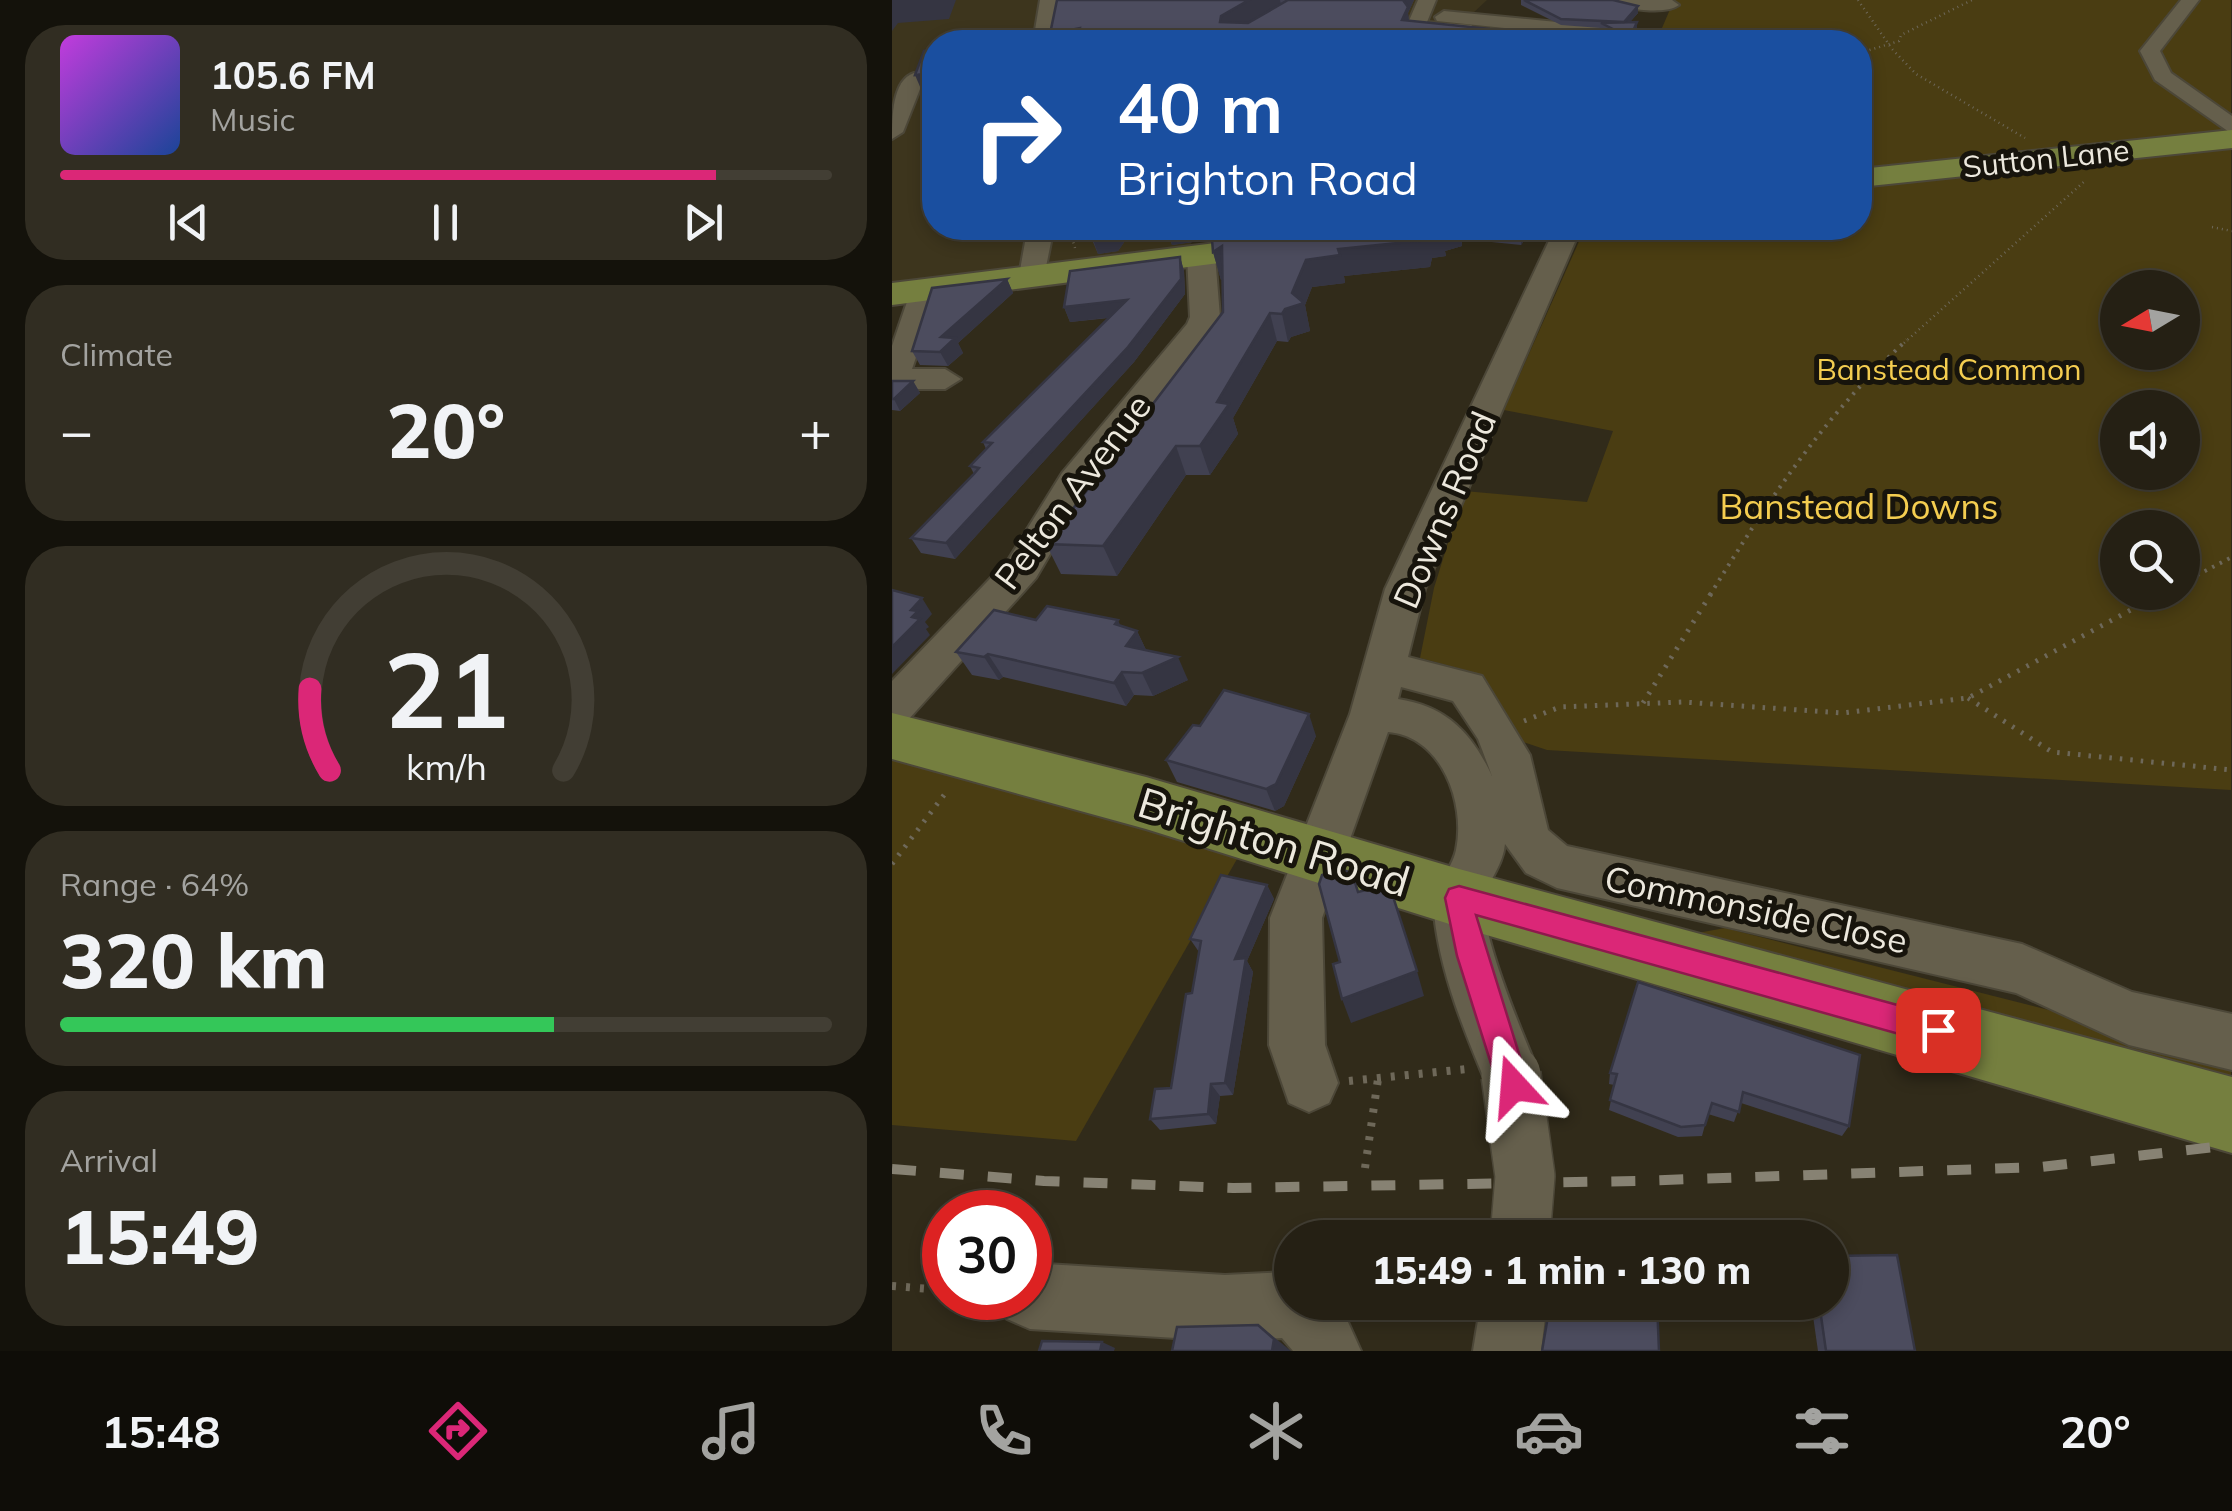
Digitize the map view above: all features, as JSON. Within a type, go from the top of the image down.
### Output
[{"type":"main road","name":"Sutton Lane","points":[[1872,177],[2232,139]]},
{"type":"main road","points":[[908,292],[1202,255],[1270,240]]},
{"type":"main road","name":"Brighton Road","points":[[892,736],[2232,1115]]},
{"type":"street","points":[[1617,0],[1672,2]]},
{"type":"street","points":[[2190,0],[2150,50],[2162,76],[2232,127]]},
{"type":"street","points":[[1442,2],[1416,23],[1456,30]]},
{"type":"street","points":[[1442,2],[1441,14],[1450,18],[1563,30]]},
{"type":"street","points":[[1654,30],[1672,2]]},
{"type":"street","points":[[1047,30],[1056,6]]},
{"type":"street","points":[[892,132],[913,79]]},
{"type":"street","points":[[1033,276],[1037,240]]},
{"type":"street","name":"Downs Road","points":[[1309,1084],[1297,1045],[1296,918],[1379,690],[1405,589],[1563,240]]},
{"type":"street","name":"Pelton Avenue","points":[[892,709],[1022,568],[1074,481],[1200,327],[1205,317],[1202,255]]},
{"type":"street","points":[[908,292],[912,336],[892,378],[945,379]]},
{"type":"street","name":"Commonside Close","points":[[1379,690],[1468,688],[1496,732],[1516,778],[1527,842],[1536,854],[1557,866],[2022,969],[2129,1018],[2232,1042]]},
{"type":"street","points":[[1379,690],[1400,716],[1430,726],[1459,756],[1475,790],[1481,834],[1478,859],[1459,898],[1472,956],[1511,1075],[1525,1176],[1521,1220]]},
{"type":"street","points":[[1052,1297],[1224,1308],[1285,1306],[1301,1311],[1314,1323],[1327,1351]]},
{"type":"street","points":[[1507,1351],[1511,1320]]},
{"type":"path","points":[[1643,703],[1766,503],[1853,390],[2094,174],[2079,156],[2032,144],[2007,123],[1918,76],[1888,44],[1858,0]]},
{"type":"path","points":[[1872,49],[1972,0]]},
{"type":"path","points":[[2212,228],[2232,232]]},
{"type":"path","points":[[2200,574],[2232,557]]},
{"type":"path","points":[[1496,732],[1560,706],[1643,703],[1843,713],[1968,698],[2132,610]]},
{"type":"path","points":[[1968,698],[2052,752],[2232,770]]},
{"type":"path","points":[[892,864],[971,757]]},
{"type":"path","points":[[1309,1084],[1446,1074]]},
{"type":"path","points":[[1365,1168],[1378,1079]]},
{"type":"path","points":[[892,1286],[922,1288]]},
{"type":"shaded area","points":[[1487,0],[1472,14],[1596,30],[922,30],[922,240],[1193,240],[1190,246],[892,283],[892,3]]},
{"type":"green space","name":"Banstead Downs","points":[[1674,0],[2231,0],[2231,790],[1547,750],[1520,741],[1473,672],[1420,658],[1434,588],[1464,491],[1587,502],[1613,431],[1504,410],[1580,240],[1872,240],[1872,30],[1661,30]]},
{"type":"green space","points":[[892,757],[1213,843],[1237,859],[1076,1141],[892,1125]]},
{"type":"green space","points":[[1725,928],[2088,1020],[2231,1064],[2231,1086],[1692,934]]},
{"type":"building","points":[[1057,0],[1249,0],[1221,16],[1220,22],[1248,23],[1288,0],[1403,0],[1408,7],[1402,20],[1533,30],[1080,28],[1051,30]]},
{"type":"building","points":[[1524,0],[1613,0],[1638,6],[1624,22],[1561,19]]},
{"type":"building","points":[[1637,22],[1634,30],[1615,30],[1601,23]]},
{"type":"building","points":[[922,56],[922,74],[915,75]]},
{"type":"building","points":[[1212,240],[1427,240],[1338,249],[1340,255],[1306,260],[1292,293],[1304,303],[1285,309],[1282,314],[1270,313],[1217,402],[1229,404],[1200,446],[1176,446],[1103,546],[1046,544],[1223,312],[1222,246],[1213,252]]},
{"type":"building","points":[[1180,257],[1181,279],[1128,347],[946,543],[911,538],[979,468],[970,466],[992,443],[983,442],[1127,300],[1064,307],[1070,271]]},
{"type":"building","points":[[1007,279],[941,337],[955,338],[940,352],[912,351],[932,288]]},
{"type":"building","points":[[892,381],[913,381],[892,399]]},
{"type":"building","points":[[892,590],[922,598],[911,610],[918,611],[912,617],[920,619],[892,647]]},
{"type":"building","points":[[1047,606],[1118,620],[1115,624],[1137,631],[1126,646],[1178,657],[1142,673],[1122,672],[1114,683],[988,654],[984,657],[956,652],[994,610],[1036,620]]},
{"type":"building","points":[[1224,690],[1309,714],[1276,784],[1266,789],[1166,760],[1193,725],[1200,726]]},
{"type":"building","points":[[1340,869],[1352,873],[1358,892],[1389,884],[1417,971],[1342,999],[1333,964],[1340,962],[1319,884],[1322,875]]},
{"type":"building","points":[[1221,875],[1267,885],[1235,959],[1246,958],[1225,1083],[1211,1084],[1208,1114],[1150,1119],[1155,1089],[1171,1088],[1186,994],[1192,993],[1201,941],[1190,939]]},
{"type":"building","points":[[1638,982],[1860,1055],[1849,1126],[1743,1092],[1739,1112],[1712,1103],[1705,1125],[1681,1127],[1610,1100],[1617,1074],[1610,1073]]},
{"type":"building","points":[[1897,1255],[1915,1351],[1826,1351],[1822,1320],[1849,1320],[1849,1256]]},
{"type":"building","points":[[1547,1320],[1658,1320],[1659,1351],[1542,1351]]},
{"type":"building","points":[[1258,1325],[1274,1339],[1272,1351],[1172,1351],[1177,1327]]},
{"type":"building","points":[[1042,1341],[1102,1342],[1100,1351],[1039,1351]]},
{"type":"railway","points":[[892,1169],[1044,1181],[1233,1188],[1636,1181],[2041,1167],[2232,1145]]},
{"type":"route","points":[[1514,1086],[1462,923],[1459,898],[1938,1030]]},
{"type":"park label","name":"Banstead Common","points":[[1949,370]]}]
